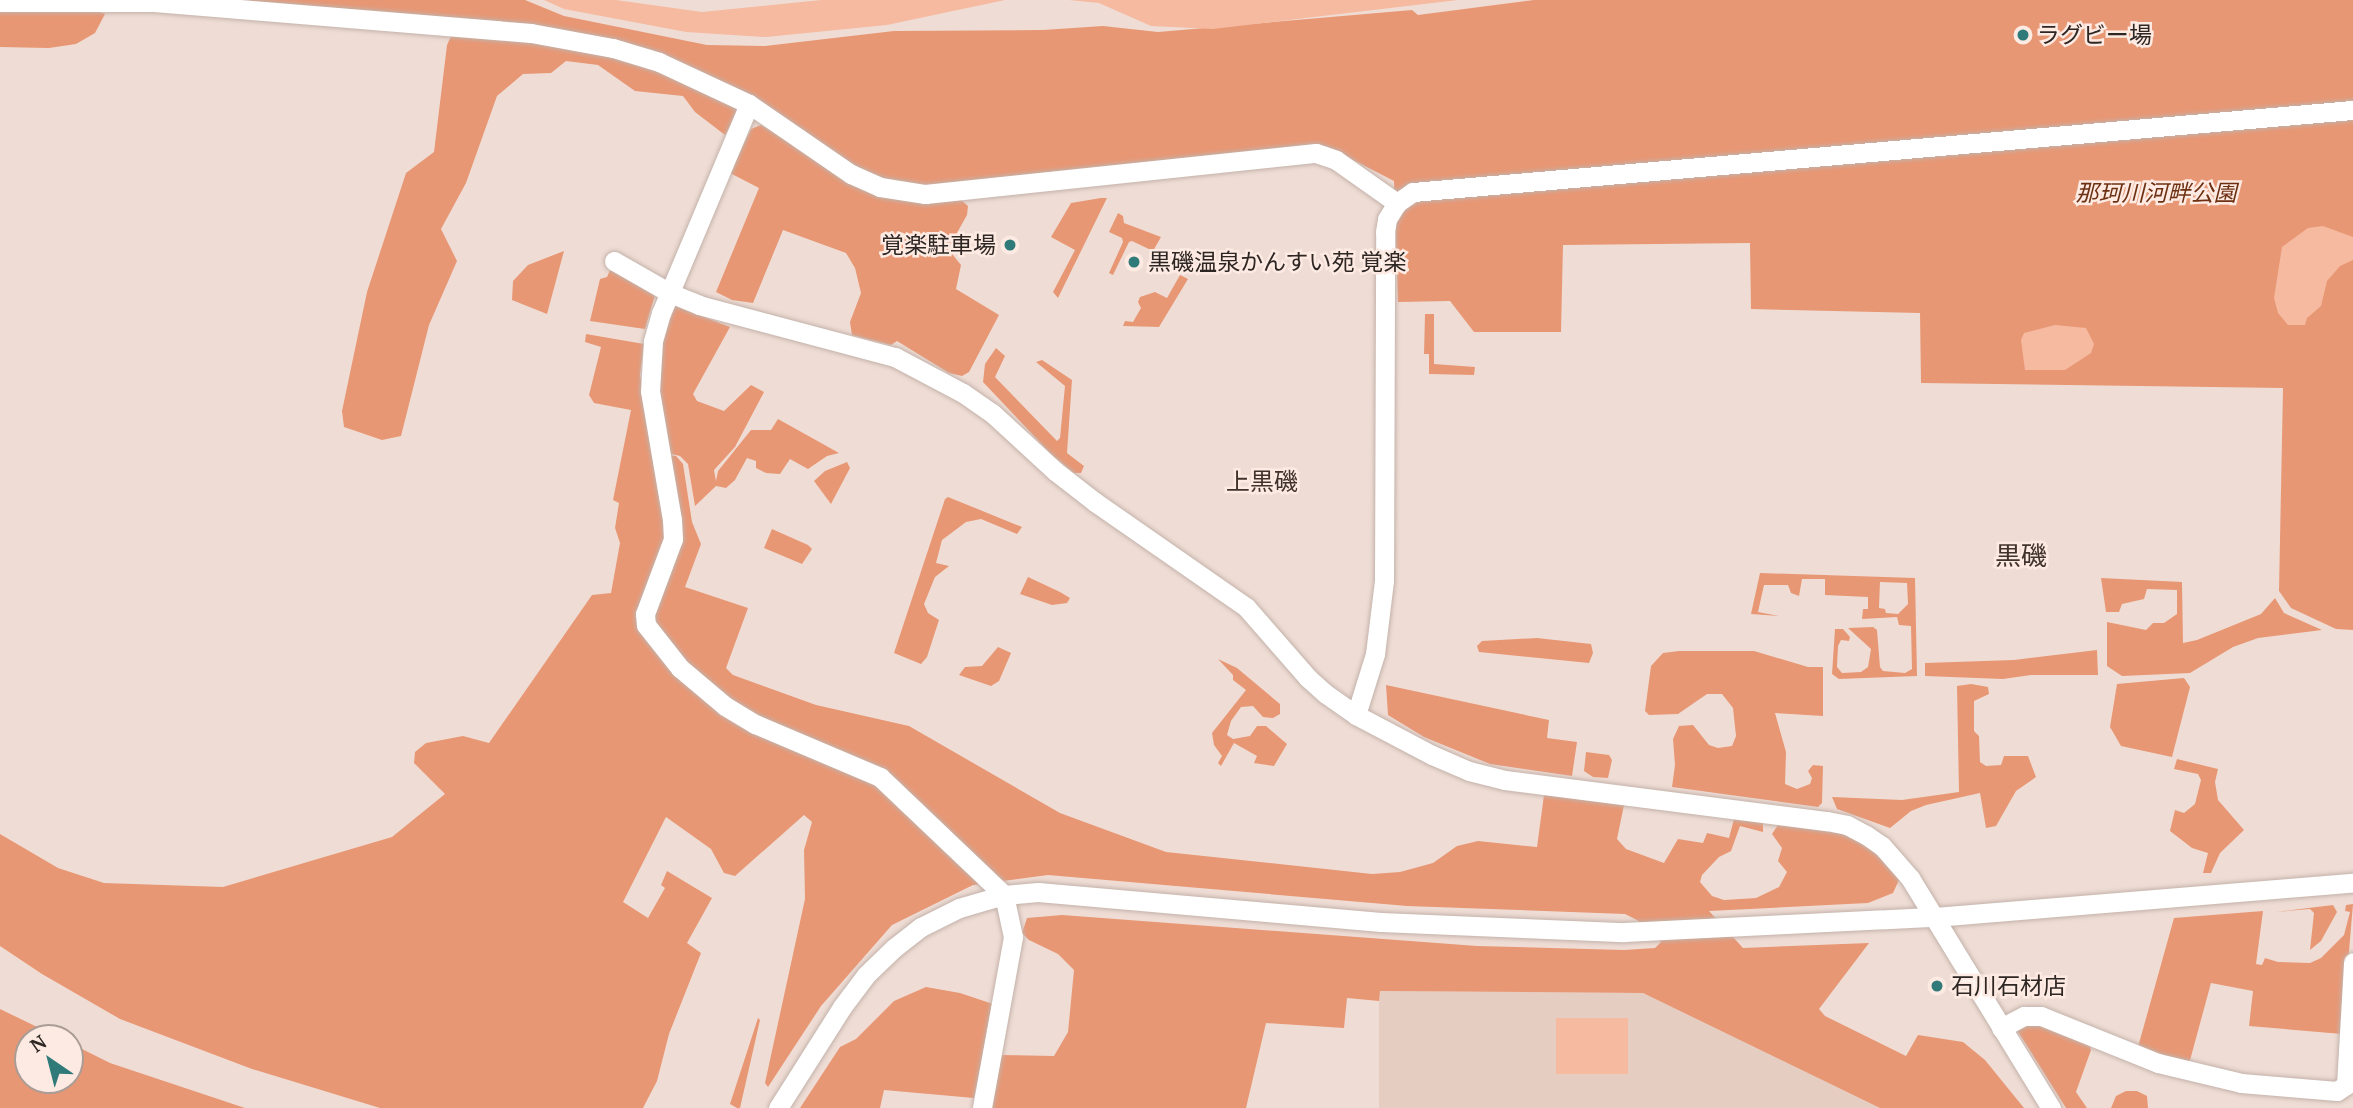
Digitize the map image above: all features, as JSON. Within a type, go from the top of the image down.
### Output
[{"type":"street","points":[[0,2],[154,2],[531,33],[613,48],[659,62],[749,104],[851,174],[880,187],[925,194],[1316,153],[1336,160],[1397,203]]},
{"type":"street","points":[[749,104],[654,337],[649,366],[650,391],[673,539],[645,614],[646,625],[680,668],[725,706],[755,724],[880,777],[1004,895],[1013,937],[982,1108]]},
{"type":"street","points":[[1356,715],[1375,654],[1381,618],[1385,232],[1387,219],[1397,203],[1413,192],[2353,110]]},
{"type":"street","points":[[614,261],[670,293],[728,315],[895,357],[963,393],[992,413],[1055,471],[1095,502],[1238,600],[1308,678],[1356,715],[1432,755],[1469,771],[1505,780],[1847,825],[1882,846],[1896,860],[1935,917],[2051,1108]]},
{"type":"street","points":[[778,1108],[842,1007],[866,975],[894,948],[921,927],[959,908],[1004,895],[1038,892],[1381,922],[1623,932],[1935,917],[2353,883]]},
{"type":"street","points":[[2001,1028],[2024,1016],[2041,1016],[2158,1063],[2241,1083],[2337,1091],[2346,1085],[2353,962]]},
{"type":"shaded area","points":[[544,0],[616,0],[702,12],[821,0],[1005,0],[887,25],[766,37],[686,32],[564,9]]},
{"type":"shaded area","points":[[1069,0],[1458,0],[1213,29],[1151,26],[1099,3]]},
{"type":"shaded area","points":[[2323,226],[2353,237],[2353,260],[2340,266],[2327,281],[2321,306],[2307,318],[2305,325],[2288,325],[2278,313],[2274,298],[2282,247],[2308,228]]},
{"type":"shaded area","points":[[2055,325],[2086,328],[2094,344],[2091,353],[2065,370],[2025,370],[2021,340],[2024,333]]},
{"type":"shaded area","points":[[1379,991],[1643,993],[1880,1108],[1379,1108]]},
{"type":"shaded area","points":[[1556,1018],[1628,1018],[1628,1074],[1556,1074]]},
{"type":"green space","name":"那珂川河畔公園","points":[[242,0],[525,0],[564,16],[707,45],[765,46],[894,31],[1043,30],[1103,26],[1158,32],[1412,10],[1418,15],[1534,0],[2353,0],[2353,630],[2336,629],[2291,608],[2279,591],[2283,388],[1921,383],[1920,313],[1751,309],[1750,243],[1563,245],[1561,332],[1474,332],[1450,301],[1398,302],[1394,181],[1326,146],[934,187],[885,182],[615,41]]},
{"type":"green space","points":[[0,8],[93,9],[105,14],[95,33],[76,44],[49,48],[0,47]]},
{"type":"green space","points":[[453,32],[615,53],[736,106],[738,113],[725,135],[695,112],[683,96],[635,91],[598,65],[566,61],[551,73],[523,74],[497,96],[466,183],[441,229],[457,261],[429,325],[401,436],[382,440],[344,427],[342,411],[367,292],[406,173],[434,152],[447,45]]},
{"type":"green space","points":[[761,125],[847,178],[886,198],[961,200],[968,206],[967,215],[948,249],[961,265],[956,289],[999,315],[969,372],[962,376],[949,373],[897,341],[891,345],[852,335],[850,322],[861,293],[855,268],[846,253],[783,230],[753,303],[732,300],[716,292],[759,188],[730,173],[751,129]]},
{"type":"green space","points":[[1107,198],[1058,298],[1053,292],[1075,250],[1051,237],[1071,203]]},
{"type":"green space","points":[[1118,213],[1123,216],[1124,223],[1161,237],[1153,251],[1129,242],[1113,275],[1109,273],[1123,242],[1122,238],[1109,232]]},
{"type":"green space","points":[[564,251],[547,314],[512,300],[513,281],[528,265]]},
{"type":"green space","points":[[612,266],[655,295],[645,329],[590,321],[600,279],[607,277]]},
{"type":"green space","points":[[1180,275],[1188,279],[1159,327],[1123,326],[1125,321],[1133,322],[1141,308],[1138,302],[1140,297],[1155,292],[1167,298]]},
{"type":"green space","points":[[670,304],[730,327],[693,394],[697,401],[724,411],[751,385],[764,392],[735,447],[714,470],[716,481],[718,471],[751,430],[771,430],[778,419],[839,453],[827,456],[808,469],[790,459],[780,474],[766,473],[756,468],[756,461],[747,458],[735,480],[726,488],[716,486],[695,506],[688,464],[680,456],[667,453],[655,373]]},
{"type":"green space","points":[[1425,314],[1434,314],[1434,364],[1475,367],[1474,375],[1429,374],[1429,354],[1424,354]]},
{"type":"green space","points":[[586,334],[644,344],[640,375],[654,454],[676,456],[683,464],[692,522],[701,544],[685,587],[748,608],[726,668],[733,675],[816,705],[909,726],[1060,813],[1166,852],[1372,874],[1400,872],[1433,863],[1457,846],[1478,841],[1537,847],[1544,795],[1624,805],[1617,839],[1626,849],[1664,863],[1678,839],[1703,843],[1707,833],[1729,838],[1734,819],[1763,822],[1763,832],[1740,826],[1731,851],[1719,857],[1702,875],[1700,882],[1712,896],[1724,900],[1756,898],[1779,887],[1787,872],[1778,861],[1782,848],[1772,834],[1778,825],[1857,838],[1870,847],[1899,880],[1893,893],[1868,903],[1709,911],[1743,948],[1869,943],[1819,1009],[1825,1016],[1906,1056],[1918,1035],[1963,1042],[1985,1060],[2024,1108],[1880,1108],[1643,993],[1380,991],[1379,1001],[1347,998],[1344,1028],[1266,1023],[1246,1108],[988,1108],[998,1055],[1054,1056],[1068,1032],[1074,970],[1058,954],[1029,940],[1022,933],[1027,918],[1062,915],[1477,946],[1624,950],[1655,948],[1661,942],[1637,920],[1625,914],[1407,906],[1048,875],[973,885],[892,925],[821,1006],[768,1087],[765,1083],[805,899],[804,850],[812,822],[804,815],[735,876],[724,873],[711,849],[666,817],[623,902],[648,918],[665,888],[661,885],[667,871],[712,898],[687,943],[701,953],[669,1034],[657,1081],[643,1108],[380,1108],[252,1069],[120,1019],[0,946],[0,834],[58,868],[104,883],[223,887],[392,837],[445,794],[414,763],[415,752],[426,743],[463,736],[489,743],[592,595],[611,593],[620,543],[615,528],[619,503],[613,500],[631,410],[594,403],[589,395],[601,347],[585,342]]},
{"type":"green space","points":[[996,348],[1005,356],[995,377],[1057,441],[1060,438],[1065,386],[1036,362],[1042,360],[1072,380],[1067,453],[1084,466],[1081,473],[1074,473],[1050,453],[983,382],[985,364]]},
{"type":"green space","points":[[847,462],[850,468],[831,504],[814,481],[825,471]]},
{"type":"green space","points":[[948,497],[1022,527],[1017,534],[981,519],[966,522],[942,540],[936,563],[949,566],[935,577],[924,604],[928,613],[939,620],[927,657],[921,664],[894,653],[945,499]]},
{"type":"green space","points":[[772,529],[812,549],[802,564],[764,548]]},
{"type":"green space","points":[[1760,573],[1915,578],[1917,676],[1839,679],[1832,674],[1835,629],[1843,629],[1850,637],[1849,641],[1841,640],[1838,646],[1837,667],[1842,673],[1861,672],[1868,667],[1871,649],[1848,628],[1873,627],[1877,630],[1880,667],[1883,671],[1905,673],[1912,669],[1911,626],[1899,625],[1897,617],[1862,619],[1863,609],[1868,609],[1868,597],[1825,595],[1825,579],[1802,579],[1799,596],[1791,593],[1788,585],[1764,585],[1758,612],[1779,616],[1751,614]],"holes":[[[1880,582],[1907,583],[1908,604],[1898,614],[1886,613],[1885,609],[1879,608]]]},
{"type":"green space","points":[[1028,577],[1070,598],[1067,603],[1052,605],[1020,594]]},
{"type":"green space","points":[[2101,578],[2182,582],[2183,643],[2261,614],[2275,598],[2284,613],[2322,630],[2258,638],[2233,647],[2190,673],[2122,676],[2107,666],[2107,622],[2146,630],[2153,623],[2164,623],[2177,614],[2177,590],[2147,589],[2144,599],[2122,604],[2119,612],[2106,612]]},
{"type":"green space","points":[[1537,638],[1591,644],[1593,653],[1589,663],[1479,652],[1477,646],[1482,641]]},
{"type":"green space","points":[[998,647],[1011,653],[999,681],[991,686],[959,675],[965,667],[982,666]]},
{"type":"green space","points":[[2097,650],[2098,675],[2031,675],[2003,679],[1925,676],[1925,663],[2014,660]]},
{"type":"green space","points":[[1754,651],[1808,667],[1823,667],[1823,716],[1775,713],[1786,752],[1785,784],[1797,789],[1810,784],[1812,778],[1808,771],[1813,765],[1823,766],[1822,803],[1818,807],[1672,787],[1675,765],[1673,739],[1679,726],[1693,725],[1709,745],[1718,748],[1732,746],[1736,736],[1733,708],[1722,694],[1707,694],[1678,714],[1649,715],[1645,711],[1651,666],[1663,653]]},
{"type":"green space","points":[[1218,659],[1237,668],[1280,704],[1280,714],[1273,718],[1263,717],[1253,706],[1241,707],[1231,721],[1227,735],[1233,739],[1250,736],[1257,726],[1266,726],[1287,744],[1274,766],[1254,763],[1257,756],[1234,743],[1221,766],[1218,763],[1222,756],[1214,745],[1212,733],[1246,690],[1233,680],[1233,675]]},
{"type":"green space","points":[[2184,678],[2190,687],[2172,757],[2121,746],[2110,727],[2117,684]]},
{"type":"green space","points":[[1971,684],[1988,687],[1989,694],[1974,701],[1974,731],[1979,736],[1980,762],[1986,766],[2001,765],[2004,756],[2028,756],[2036,777],[2016,791],[1996,826],[1986,828],[1980,793],[1926,805],[1911,811],[1890,828],[1837,809],[1832,797],[1902,800],[1959,792],[1957,686]]},
{"type":"green space","points":[[1386,685],[1549,720],[1547,738],[1577,742],[1572,776],[1490,764],[1424,737],[1388,715]]},
{"type":"green space","points":[[1586,752],[1609,755],[1612,760],[1608,778],[1593,777],[1584,771]]},
{"type":"green space","points":[[2177,759],[2218,769],[2215,782],[2218,800],[2244,830],[2220,853],[2211,873],[2203,873],[2208,853],[2192,848],[2170,831],[2175,810],[2184,813],[2195,804],[2201,780],[2198,774],[2174,769]]},
{"type":"green space","points":[[2353,904],[2342,1034],[2249,1026],[2253,991],[2211,983],[2189,1064],[2138,1047],[2174,918],[2263,911],[2256,964],[2262,965],[2265,958],[2278,962],[2310,963],[2321,958],[2344,935],[2350,912],[2345,911],[2346,905]]},
{"type":"green space","points":[[2333,905],[2337,912],[2321,941],[2310,950],[2314,913],[2310,909],[2275,912]]},
{"type":"green space","points":[[926,987],[960,993],[993,1004],[974,1098],[884,1090],[880,1108],[800,1108],[840,1047],[856,1039],[894,1001]]},
{"type":"green space","points":[[0,1009],[31,1024],[14,1024],[14,1094],[84,1094],[84,1050],[110,1063],[245,1108],[0,1108]]},
{"type":"green space","points":[[758,1018],[760,1020],[740,1108],[737,1108],[730,1104]]},
{"type":"green space","points":[[2029,1021],[2089,1043],[2091,1050],[2076,1092],[2087,1108],[2066,1108],[2017,1030]]},
{"type":"green space","points":[[2126,1091],[2137,1091],[2147,1096],[2148,1108],[2111,1108],[2116,1096]]},
{"type":"place","name":"ラグビー場","points":[[2023,35]]},
{"type":"place","name":"覚楽駐車場","points":[[1010,245]]},
{"type":"place","name":"黒磯温泉かんすい苑 覚楽","points":[[1134,262]]},
{"type":"place","name":"石川石材店","points":[[1937,986]]},
{"type":"district","name":"上黒磯","points":[[1262,482]]},
{"type":"district","name":"黒磯","points":[[2021,556]]}]
